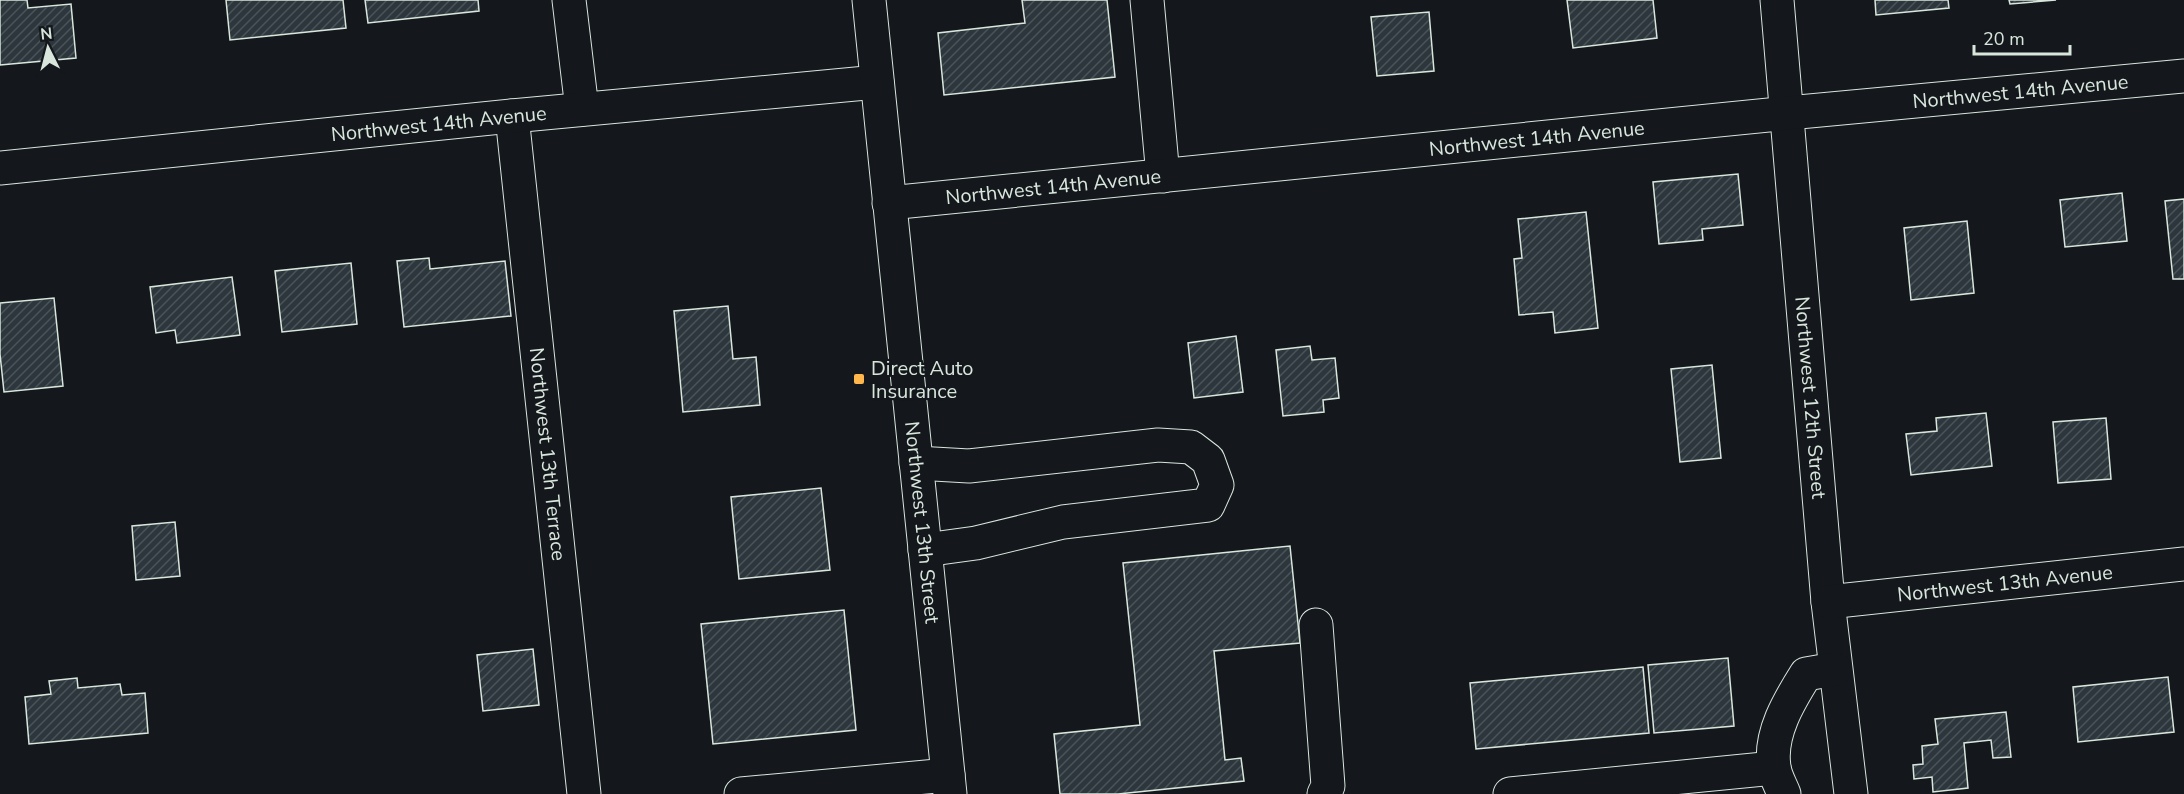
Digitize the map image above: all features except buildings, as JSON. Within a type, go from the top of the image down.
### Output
[{"type":"street","points":[[569,0],[582,109]]},
{"type":"street","name":"Northwest 13th Street","points":[[868,0],[949,785]]},
{"type":"street","points":[[1147,0],[1163,176]]},
{"type":"street","name":"Northwest 12th Street","points":[[1777,0],[1828,602],[1851,794]]},
{"type":"street","name":"Northwest 14th Avenue","points":[[889,203],[1788,113],[2184,76]]},
{"type":"street","name":"Northwest 14th Avenue","points":[[0,168],[582,109],[877,82]]},
{"type":"street","name":"Northwest 13th Terrace","points":[[512,116],[584,794]]},
{"type":"street","points":[[916,463],[969,466],[1158,445],[1180,446],[1191,447],[1208,460],[1217,485],[1209,505],[1063,522],[976,543],[925,550]]},
{"type":"street","name":"Northwest 13th Avenue","points":[[1828,602],[2184,564]]},
{"type":"street","points":[[1316,625],[1328,786],[1323,794]]},
{"type":"street","points":[[1510,794],[1779,781],[1776,734],[1787,705],[1806,674],[1835,669]]},
{"type":"street","points":[[741,794],[949,785]]},
{"type":"place","name":"Direct Auto Insurance","points":[[859,379]]}]
